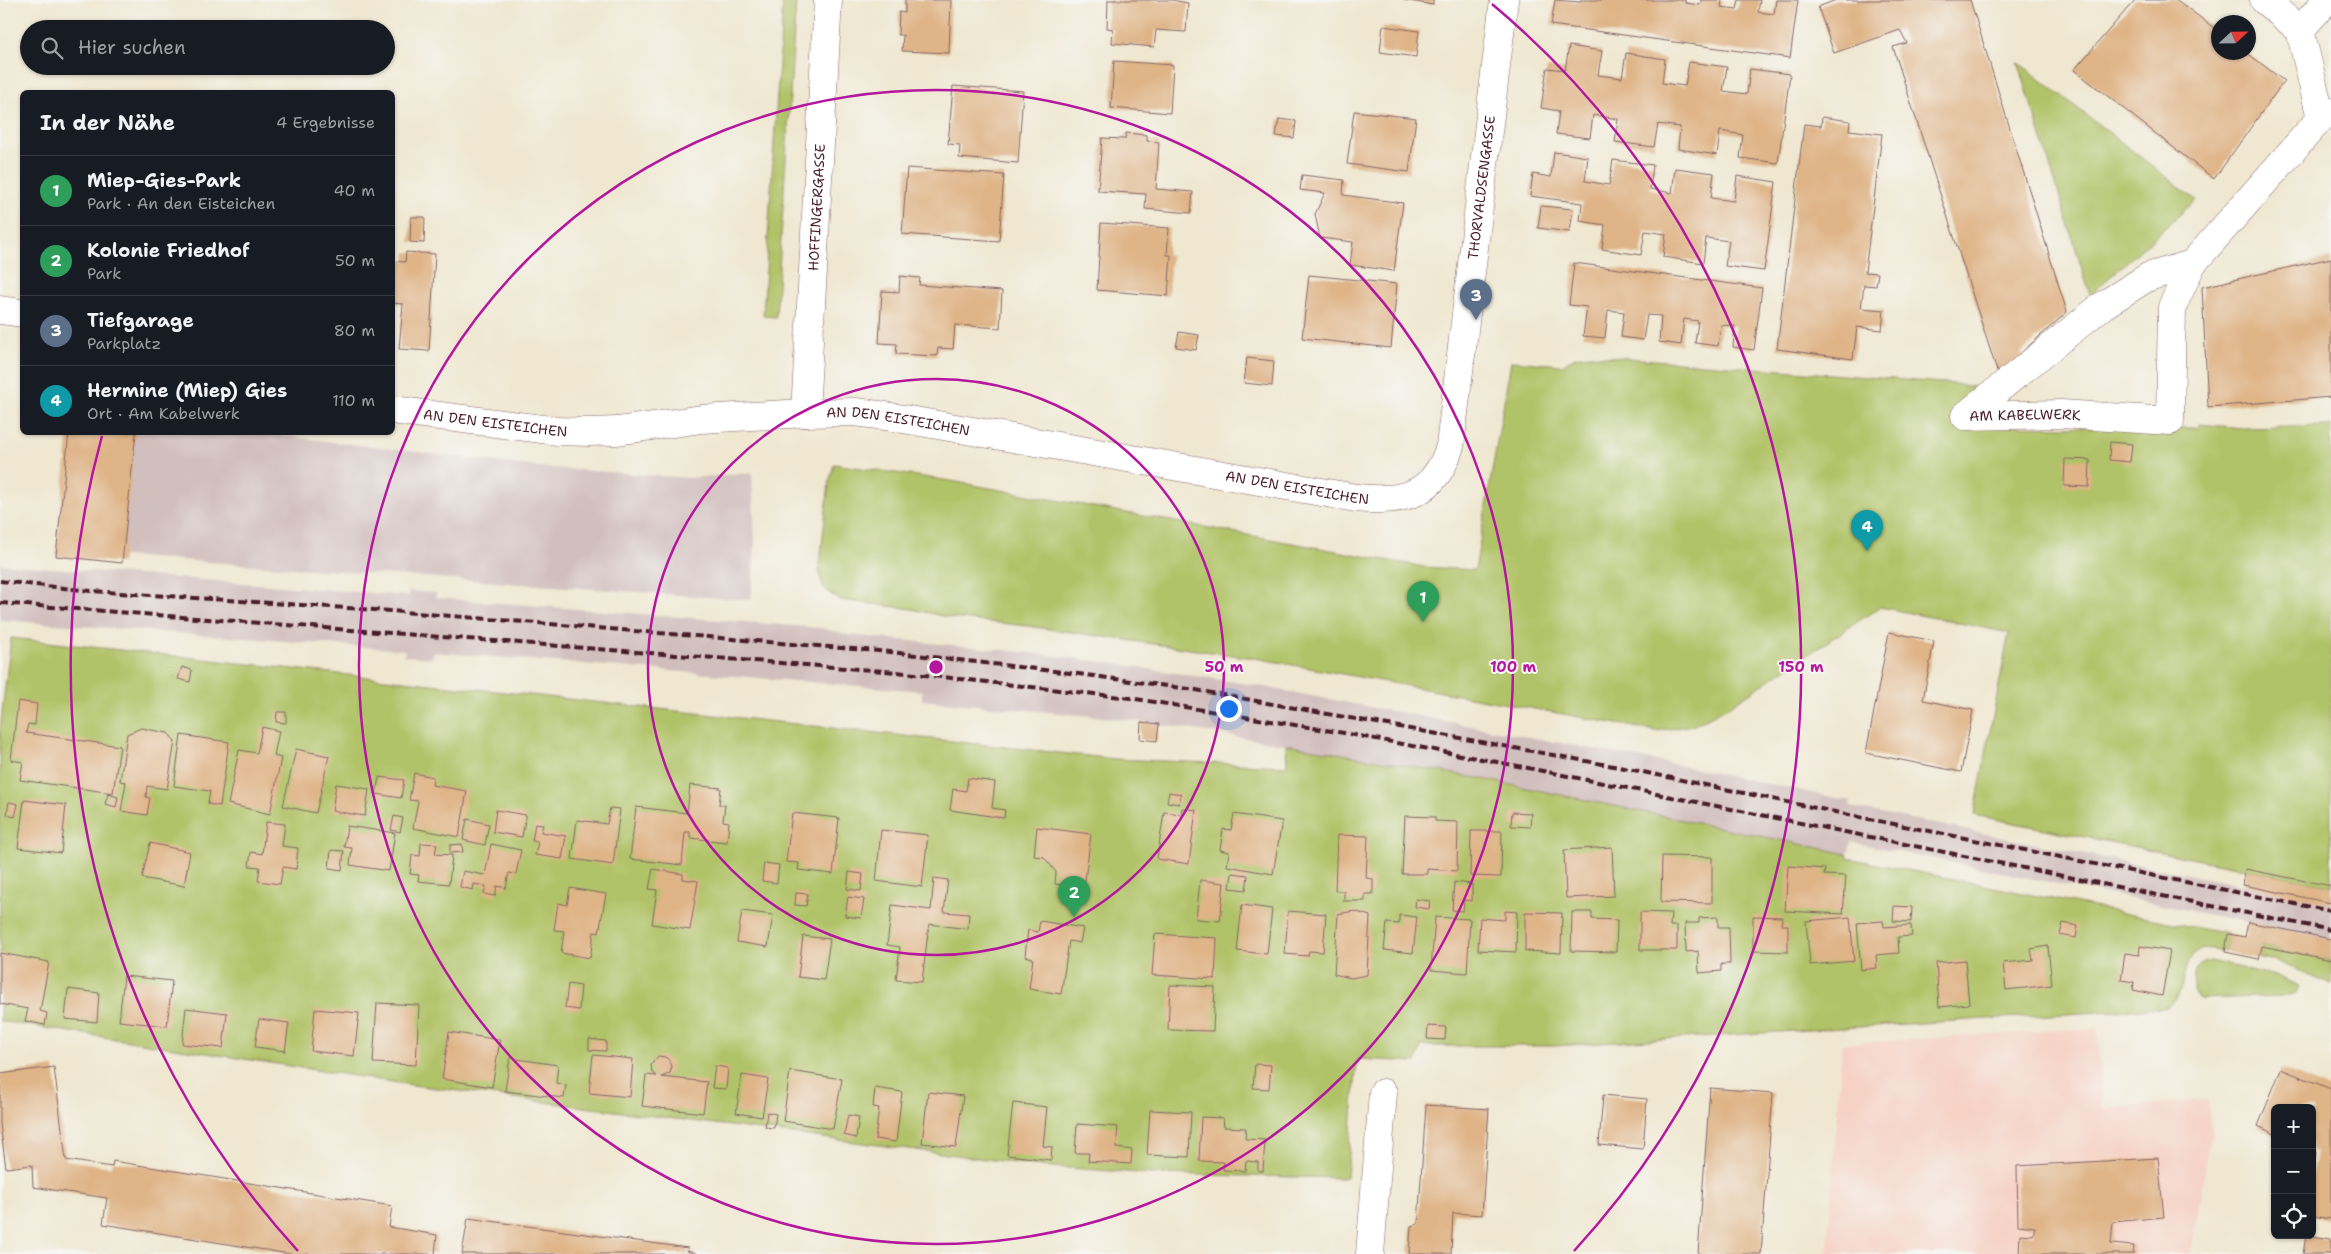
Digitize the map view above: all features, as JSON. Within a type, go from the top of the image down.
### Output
[{"type":"street","name":"HOFFINGERGASSE","points":[[805,413],[828,0]]},
{"type":"street","name":"THORVALDSENGASSE","points":[[1398,499],[1416,493],[1438,474],[1450,446],[1504,0]]},
{"type":"street","points":[[2264,0],[2300,30],[2326,115]]},
{"type":"street","points":[[2300,30],[2328,0]]},
{"type":"street","name":"AM KABELWERK","points":[[2192,264],[2148,277],[2102,306],[1965,416],[2061,414],[2170,421],[2172,308],[2192,264],[2326,115]]},
{"type":"street","points":[[0,310],[20,313]]},
{"type":"street","name":"AN DEN EISTEICHEN","points":[[395,410],[558,431],[589,432],[616,431],[702,419],[855,412],[1356,498],[1398,499]]},
{"type":"street","points":[[1370,1254],[1383,1093]]},
{"type":"shaded area","points":[[69,435],[277,435],[538,467],[689,478],[752,473],[755,544],[751,600],[123,556],[122,563],[56,556]]},
{"type":"shaded area","points":[[0,564],[408,596],[409,591],[436,593],[436,598],[821,628],[849,635],[1022,652],[1111,663],[1254,685],[1672,764],[1851,801],[1850,807],[2331,903],[2331,939],[1851,842],[1848,854],[1483,779],[1346,754],[1132,720],[922,700],[922,691],[432,652],[432,658],[404,656],[405,650],[0,620]]},
{"type":"shaded area","points":[[2098,1028],[2102,1109],[2208,1100],[2211,1132],[2191,1254],[1827,1254],[1842,1044]]},
{"type":"green space","points":[[783,0],[796,0],[776,317],[763,316]]},
{"type":"green space","points":[[2018,62],[2196,200],[2090,295]]},
{"type":"green space","points":[[1591,355],[1956,384],[1980,388],[1991,426],[2199,428],[2199,424],[2243,428],[2331,426],[2331,886],[1974,815],[2009,633],[1880,607],[1730,706],[1694,725],[1656,731],[1260,659],[1027,626],[951,618],[912,609],[840,600],[823,587],[819,572],[829,482],[834,464],[951,481],[1424,567],[1475,570],[1511,361],[1562,365],[1575,357]]},
{"type":"green space","points":[[11,638],[1115,759],[1287,766],[1286,744],[1483,779],[1848,854],[1848,858],[2228,934],[2225,952],[2208,949],[2197,952],[2186,969],[2179,992],[2173,1002],[2163,1008],[1554,1046],[1421,1046],[1416,1062],[1357,1059],[1347,1178],[1152,1174],[1040,1166],[405,1084],[0,1021],[0,729]]},
{"type":"green space","points":[[2262,946],[2331,960],[2331,985],[2274,960],[2259,959]]},
{"type":"green space","points":[[2210,961],[2276,976],[2299,986],[2296,993],[2290,996],[2199,999],[2193,991],[2194,977],[2201,965]]},
{"type":"building","points":[[905,0],[951,0],[949,53],[902,51],[903,35],[898,35],[899,12],[905,13]]},
{"type":"building","points":[[1108,0],[1172,0],[1188,3],[1186,32],[1156,30],[1154,47],[1112,43],[1113,29],[1107,28]]},
{"type":"building","points":[[1404,0],[1433,0],[1433,5]]},
{"type":"building","points":[[1555,0],[1580,2],[1580,0],[1685,0],[1685,3],[1700,5],[1701,0],[1722,0],[1721,7],[1737,9],[1739,0],[1760,0],[1758,12],[1774,14],[1776,0],[1798,0],[1790,58],[1551,25]]},
{"type":"building","points":[[1836,0],[1970,0],[2067,312],[2021,353],[2025,362],[1997,371],[1893,47],[1907,43],[1900,30],[1834,53],[1818,7]]},
{"type":"building","points":[[2135,0],[2177,0],[2211,26],[2211,60],[2256,60],[2284,81],[2214,179],[2074,70]]},
{"type":"building","points":[[1383,26],[1419,31],[1416,57],[1380,52]]},
{"type":"building","points":[[1569,46],[1602,51],[1598,75],[1622,78],[1626,53],[1665,59],[1662,83],[1685,86],[1689,62],[1727,67],[1723,91],[1747,94],[1750,69],[1790,74],[1778,163],[1740,158],[1743,135],[1720,131],[1717,155],[1678,149],[1680,127],[1658,124],[1654,147],[1615,142],[1618,119],[1593,115],[1590,138],[1556,134],[1559,111],[1541,108],[1547,68],[1565,70]]},
{"type":"building","points":[[1114,61],[1173,65],[1170,113],[1111,108]]},
{"type":"building","points":[[953,86],[1023,91],[1018,163],[959,158],[960,145],[948,144]]},
{"type":"building","points":[[1354,111],[1416,118],[1409,172],[1347,164]]},
{"type":"building","points":[[1822,117],[1850,121],[1849,130],[1882,134],[1865,272],[1878,273],[1876,286],[1864,285],[1861,308],[1884,310],[1882,330],[1857,327],[1853,359],[1777,349],[1804,124],[1821,126]]},
{"type":"building","points":[[1279,119],[1296,121],[1294,138],[1276,136]]},
{"type":"building","points":[[1126,133],[1147,135],[1147,141],[1159,142],[1156,189],[1193,192],[1191,213],[1145,209],[1146,194],[1098,191],[1102,138],[1125,139]]},
{"type":"building","points":[[1554,152],[1588,157],[1585,181],[1609,185],[1613,160],[1653,165],[1650,189],[1672,193],[1675,168],[1714,173],[1711,198],[1734,201],[1737,176],[1776,182],[1764,271],[1725,266],[1729,241],[1706,238],[1703,263],[1663,257],[1666,234],[1645,231],[1641,255],[1602,249],[1605,225],[1580,221],[1582,203],[1530,196],[1533,174],[1551,177]]},
{"type":"building","points":[[907,168],[1004,175],[999,241],[902,234]]},
{"type":"building","points":[[1302,175],[1344,180],[1343,195],[1403,203],[1394,271],[1350,265],[1353,242],[1320,238],[1315,214],[1325,193],[1300,190]]},
{"type":"building","points":[[1541,206],[1573,209],[1570,232],[1538,228]]},
{"type":"building","points":[[411,217],[425,217],[424,243],[410,242]]},
{"type":"building","points":[[1101,223],[1169,228],[1167,255],[1171,255],[1168,296],[1097,290]]},
{"type":"building","points":[[406,252],[435,254],[429,351],[399,349],[403,304],[395,303],[395,261],[405,262]]},
{"type":"building","points":[[2331,258],[2331,397],[2208,407],[2202,287]]},
{"type":"building","points":[[1574,263],[1762,288],[1754,350],[1733,347],[1735,326],[1721,325],[1718,346],[1695,343],[1698,321],[1684,319],[1681,345],[1659,342],[1661,316],[1647,315],[1643,340],[1621,337],[1624,312],[1608,310],[1605,338],[1583,336],[1587,307],[1569,305]]},
{"type":"building","points":[[1309,275],[1397,284],[1391,348],[1302,338]]},
{"type":"building","points":[[900,276],[920,278],[919,285],[1002,291],[1000,328],[955,325],[953,349],[938,348],[937,356],[896,354],[897,344],[879,343],[882,291],[899,292]]},
{"type":"building","points":[[1179,332],[1199,335],[1196,350],[1176,347]]},
{"type":"building","points":[[1247,358],[1274,361],[1272,386],[1244,383]]},
{"type":"building","points":[[69,435],[136,435],[122,563],[56,556]]},
{"type":"building","points":[[2110,442],[2132,444],[2130,462],[2109,460]]},
{"type":"building","points":[[2065,459],[2090,460],[2089,487],[2064,486]]},
{"type":"building","points":[[1889,632],[1934,641],[1923,700],[1973,710],[1961,772],[1866,753]]},
{"type":"building","points":[[182,667],[192,670],[190,682],[178,679]]},
{"type":"building","points":[[18,701],[37,704],[35,725],[28,724],[26,733],[120,746],[113,793],[20,780],[23,762],[11,760]]},
{"type":"building","points":[[277,712],[286,712],[286,723],[276,722]]},
{"type":"building","points":[[1141,722],[1159,724],[1157,741],[1140,739]]},
{"type":"building","points":[[262,727],[279,731],[274,756],[281,758],[270,814],[228,804],[239,750],[257,753]]},
{"type":"building","points":[[141,728],[168,733],[175,741],[167,789],[147,786],[146,797],[150,798],[147,815],[121,811],[126,782],[120,781],[127,734]]},
{"type":"building","points":[[181,735],[229,742],[220,806],[208,804],[210,791],[174,786]]},
{"type":"building","points":[[296,749],[329,756],[316,813],[283,806]]},
{"type":"building","points":[[414,773],[433,777],[432,785],[467,791],[459,837],[413,828],[418,801],[409,800]]},
{"type":"building","points":[[379,777],[404,780],[401,798],[376,794]]},
{"type":"building","points":[[968,778],[995,782],[992,808],[1005,810],[1004,818],[950,810],[953,789],[966,791]]},
{"type":"building","points":[[336,784],[369,789],[365,816],[332,811]]},
{"type":"building","points":[[690,785],[721,788],[719,805],[725,805],[723,821],[729,822],[727,842],[690,838],[690,832],[685,832],[682,865],[630,859],[636,807],[687,813]]},
{"type":"building","points":[[1169,792],[1181,794],[1179,804],[1167,802]]},
{"type":"building","points":[[108,794],[118,797],[116,807],[105,804]]},
{"type":"building","points":[[24,800],[66,805],[61,853],[18,848]]},
{"type":"building","points":[[9,802],[18,804],[15,817],[7,815]]},
{"type":"building","points":[[610,808],[620,809],[613,865],[572,859],[577,820],[607,824]]},
{"type":"building","points":[[1182,808],[1196,810],[1189,864],[1157,859],[1164,812],[1181,814]]},
{"type":"building","points":[[496,810],[526,815],[522,837],[493,832]]},
{"type":"building","points":[[1512,812],[1531,813],[1530,827],[1511,826]]},
{"type":"building","points":[[792,813],[839,818],[833,874],[798,870],[799,863],[786,862]]},
{"type":"building","points":[[1234,814],[1282,821],[1273,874],[1227,866],[1229,852],[1220,850],[1223,829],[1231,830]]},
{"type":"building","points":[[394,816],[403,818],[400,832],[391,830]]},
{"type":"building","points":[[1405,816],[1435,817],[1435,821],[1458,822],[1457,871],[1427,869],[1427,874],[1402,874]]},
{"type":"building","points":[[467,819],[489,824],[485,845],[463,840]]},
{"type":"building","points":[[266,822],[285,824],[282,846],[298,848],[296,869],[283,867],[280,884],[258,881],[260,867],[249,866],[251,852],[262,854]]},
{"type":"building","points":[[535,824],[543,825],[541,832],[566,836],[562,859],[535,855],[538,842],[532,841]]},
{"type":"building","points":[[347,826],[395,833],[389,871],[350,865],[352,848],[344,847]]},
{"type":"building","points":[[1037,827],[1091,834],[1084,888],[1055,884],[1056,872],[1044,857],[1034,856]]},
{"type":"building","points":[[881,830],[928,835],[922,887],[876,881]]},
{"type":"building","points":[[1471,831],[1502,831],[1501,877],[1470,876]]},
{"type":"building","points":[[1337,835],[1368,836],[1366,878],[1373,879],[1373,894],[1365,894],[1365,901],[1344,901],[1344,891],[1335,891]]},
{"type":"building","points":[[150,843],[190,852],[184,886],[142,878]]},
{"type":"building","points":[[421,843],[437,844],[435,854],[452,855],[449,884],[418,881],[419,875],[410,874],[412,855],[420,856]]},
{"type":"building","points":[[462,844],[463,852],[450,853],[450,845]]},
{"type":"building","points":[[491,844],[521,850],[516,874],[509,873],[506,888],[497,886],[495,896],[484,894],[486,886],[474,884],[473,890],[460,887],[463,871],[485,875]]},
{"type":"building","points":[[1612,847],[1614,896],[1566,898],[1564,850]]},
{"type":"building","points":[[331,850],[344,851],[342,870],[329,868]]},
{"type":"building","points":[[1662,856],[1712,857],[1712,903],[1661,902]]},
{"type":"building","points":[[764,863],[779,865],[777,883],[762,881]]},
{"type":"building","points":[[1788,866],[1825,869],[1824,875],[1846,876],[1843,914],[1785,911]]},
{"type":"building","points":[[653,869],[683,874],[683,879],[698,881],[690,930],[652,924],[657,890],[649,889]]},
{"type":"building","points":[[2245,869],[2331,886],[2331,903],[2243,885]]},
{"type":"building","points":[[849,872],[863,874],[861,891],[847,889]]},
{"type":"building","points":[[1232,873],[1248,875],[1246,890],[1230,888]]},
{"type":"building","points":[[934,878],[948,880],[944,912],[969,914],[968,929],[929,924],[922,982],[896,980],[900,947],[887,945],[892,905],[931,910]]},
{"type":"building","points":[[1200,880],[1224,883],[1220,921],[1196,919]]},
{"type":"building","points":[[1454,882],[1472,884],[1472,901],[1464,900],[1463,911],[1452,910]]},
{"type":"building","points":[[570,888],[606,894],[599,933],[594,932],[590,958],[561,953],[564,931],[554,930],[558,903],[567,905]]},
{"type":"building","points":[[796,893],[808,894],[806,906],[795,905]]},
{"type":"building","points":[[848,897],[864,899],[861,918],[845,916]]},
{"type":"building","points":[[1416,899],[1430,901],[1429,909],[1415,907]]},
{"type":"building","points":[[1242,905],[1272,909],[1267,954],[1237,951]]},
{"type":"building","points":[[1894,906],[1912,907],[1911,922],[1893,921]]},
{"type":"building","points":[[742,911],[773,915],[768,947],[737,942]]},
{"type":"building","points":[[1288,911],[1326,914],[1323,952],[1309,951],[1308,956],[1285,954]]},
{"type":"building","points":[[1354,911],[1370,916],[1367,975],[1351,978],[1334,974],[1338,914]]},
{"type":"building","points":[[1505,911],[1517,912],[1516,952],[1478,950],[1480,918],[1505,920]]},
{"type":"building","points":[[1525,912],[1562,913],[1561,953],[1525,951]]},
{"type":"building","points":[[1572,912],[1592,912],[1592,919],[1617,920],[1616,952],[1571,951]]},
{"type":"building","points":[[1640,912],[1671,913],[1670,926],[1677,926],[1677,950],[1640,950]]},
{"type":"building","points":[[1399,915],[1417,917],[1413,953],[1384,950],[1387,923],[1399,924]]},
{"type":"building","points":[[1753,916],[1782,917],[1781,925],[1788,925],[1788,952],[1753,951]]},
{"type":"building","points":[[1435,917],[1470,919],[1467,973],[1431,970]]},
{"type":"building","points":[[1718,917],[1718,927],[1729,927],[1730,964],[1721,964],[1721,971],[1699,973],[1698,951],[1686,952],[1685,923],[1699,923],[1699,918]]},
{"type":"building","points":[[1850,917],[1854,961],[1810,965],[1806,921]]},
{"type":"building","points":[[1040,921],[1083,928],[1080,943],[1069,941],[1061,994],[1029,989],[1033,958],[1025,956],[1028,930],[1038,932]]},
{"type":"building","points":[[1883,921],[1884,927],[1911,925],[1912,936],[1898,937],[1899,953],[1876,955],[1877,968],[1861,970],[1857,923]]},
{"type":"building","points":[[2248,922],[2331,939],[2331,960],[2262,946],[2259,959],[2225,952],[2228,934],[2245,937]]},
{"type":"building","points":[[2063,923],[2078,926],[2076,938],[2060,935]]},
{"type":"building","points":[[1155,934],[1217,938],[1215,979],[1152,975]]},
{"type":"building","points":[[803,936],[830,939],[824,980],[798,977]]},
{"type":"building","points":[[2048,946],[2052,985],[2006,990],[2003,963],[2033,960],[2031,949]]},
{"type":"building","points":[[2140,946],[2170,951],[2162,996],[2133,990],[2134,982],[2121,980],[2125,953],[2139,955]]},
{"type":"building","points":[[0,953],[49,962],[40,1011],[47,1013],[45,1025],[25,1021],[28,1009],[0,1004]]},
{"type":"building","points":[[1965,960],[1969,1004],[1939,1007],[1936,963]]},
{"type":"building","points":[[124,976],[172,981],[167,1026],[119,1021]]},
{"type":"building","points":[[568,984],[581,986],[579,1010],[565,1008]]},
{"type":"building","points":[[1170,985],[1215,987],[1213,1031],[1168,1030]]},
{"type":"building","points":[[68,989],[99,993],[97,1022],[65,1019]]},
{"type":"building","points":[[377,1003],[419,1005],[416,1065],[373,1063]]},
{"type":"building","points":[[186,1008],[227,1013],[223,1048],[182,1044]]},
{"type":"building","points":[[315,1009],[359,1013],[354,1056],[311,1051]]},
{"type":"building","points":[[259,1019],[289,1023],[285,1051],[255,1047]]},
{"type":"building","points":[[1428,1026],[1446,1027],[1445,1040],[1427,1039]]},
{"type":"building","points":[[449,1032],[500,1040],[492,1087],[442,1079]]},
{"type":"building","points":[[589,1039],[606,1041],[606,1051],[589,1050]]},
{"type":"building","points":[[593,1055],[633,1059],[630,1097],[589,1093]]},
{"type":"building","points":[[658,1056],[665,1057],[672,1066],[670,1073],[662,1077],[707,1082],[703,1113],[642,1106],[646,1075],[657,1076],[652,1072],[651,1065]]},
{"type":"building","points":[[510,1058],[558,1065],[556,1083],[566,1085],[564,1098],[505,1091]]},
{"type":"building","points":[[1255,1064],[1271,1065],[1269,1089],[1253,1088]]},
{"type":"building","points":[[715,1066],[728,1068],[726,1089],[712,1088]]},
{"type":"building","points":[[54,1067],[66,1160],[112,1167],[113,1161],[392,1206],[389,1227],[437,1235],[435,1254],[290,1254],[103,1224],[107,1198],[33,1187],[32,1165],[6,1168],[0,1124],[0,1074]]},
{"type":"building","points":[[2281,1069],[2331,1089],[2331,1219],[2316,1217],[2316,1104],[2271,1104],[2271,1132],[2258,1126]]},
{"type":"building","points":[[790,1071],[842,1079],[833,1129],[783,1121]]},
{"type":"building","points":[[742,1075],[768,1079],[762,1117],[736,1113]]},
{"type":"building","points":[[875,1088],[902,1092],[896,1142],[875,1139],[879,1108],[873,1107]]},
{"type":"building","points":[[1710,1088],[1773,1093],[1761,1254],[1698,1254]]},
{"type":"building","points":[[928,1092],[963,1096],[956,1147],[922,1143]]},
{"type":"building","points":[[1603,1095],[1647,1099],[1643,1149],[1599,1145]]},
{"type":"building","points":[[1013,1103],[1047,1107],[1043,1146],[1052,1147],[1051,1160],[1007,1155]]},
{"type":"building","points":[[1426,1105],[1489,1109],[1482,1215],[1453,1213],[1451,1254],[1409,1254],[1411,1226],[1418,1224]]},
{"type":"building","points":[[1150,1110],[1191,1112],[1189,1157],[1147,1155]]},
{"type":"building","points":[[767,1112],[776,1114],[774,1128],[765,1127]]},
{"type":"building","points":[[848,1115],[859,1117],[856,1138],[844,1135]]},
{"type":"building","points":[[1201,1117],[1223,1118],[1224,1127],[1246,1128],[1245,1139],[1265,1140],[1263,1171],[1258,1171],[1258,1162],[1246,1161],[1245,1171],[1223,1170],[1224,1162],[1199,1161]]},
{"type":"building","points":[[1077,1124],[1118,1127],[1116,1148],[1132,1150],[1131,1164],[1088,1161],[1089,1153],[1075,1153]]},
{"type":"building","points":[[2158,1158],[2164,1217],[2113,1222],[2111,1244],[2134,1246],[2133,1254],[2019,1254],[2020,1234],[2033,1235],[2035,1227],[2018,1225],[2017,1166]]},
{"type":"building","points":[[468,1218],[688,1248],[687,1251],[698,1254],[462,1254]]},
{"type":"building","points":[[2316,1237],[2331,1239],[2331,1254],[2303,1254],[2305,1239],[2316,1239]]},
{"type":"railway","points":[[0,581],[91,591],[391,611],[890,652],[1196,690],[1619,767],[2331,911]]},
{"type":"railway","points":[[0,603],[897,672],[1130,698],[1344,733],[1513,765],[2331,930]]},
{"type":"place","name":"Tiefgarage","points":[[1476,320]]},
{"type":"place","name":"Hermine (Miep) Gies","points":[[1867,551]]},
{"type":"place","name":"Miep-Gies-Park","points":[[1423,622]]},
{"type":"place","name":"Kolonie Friedhof","points":[[1074,917]]}]
